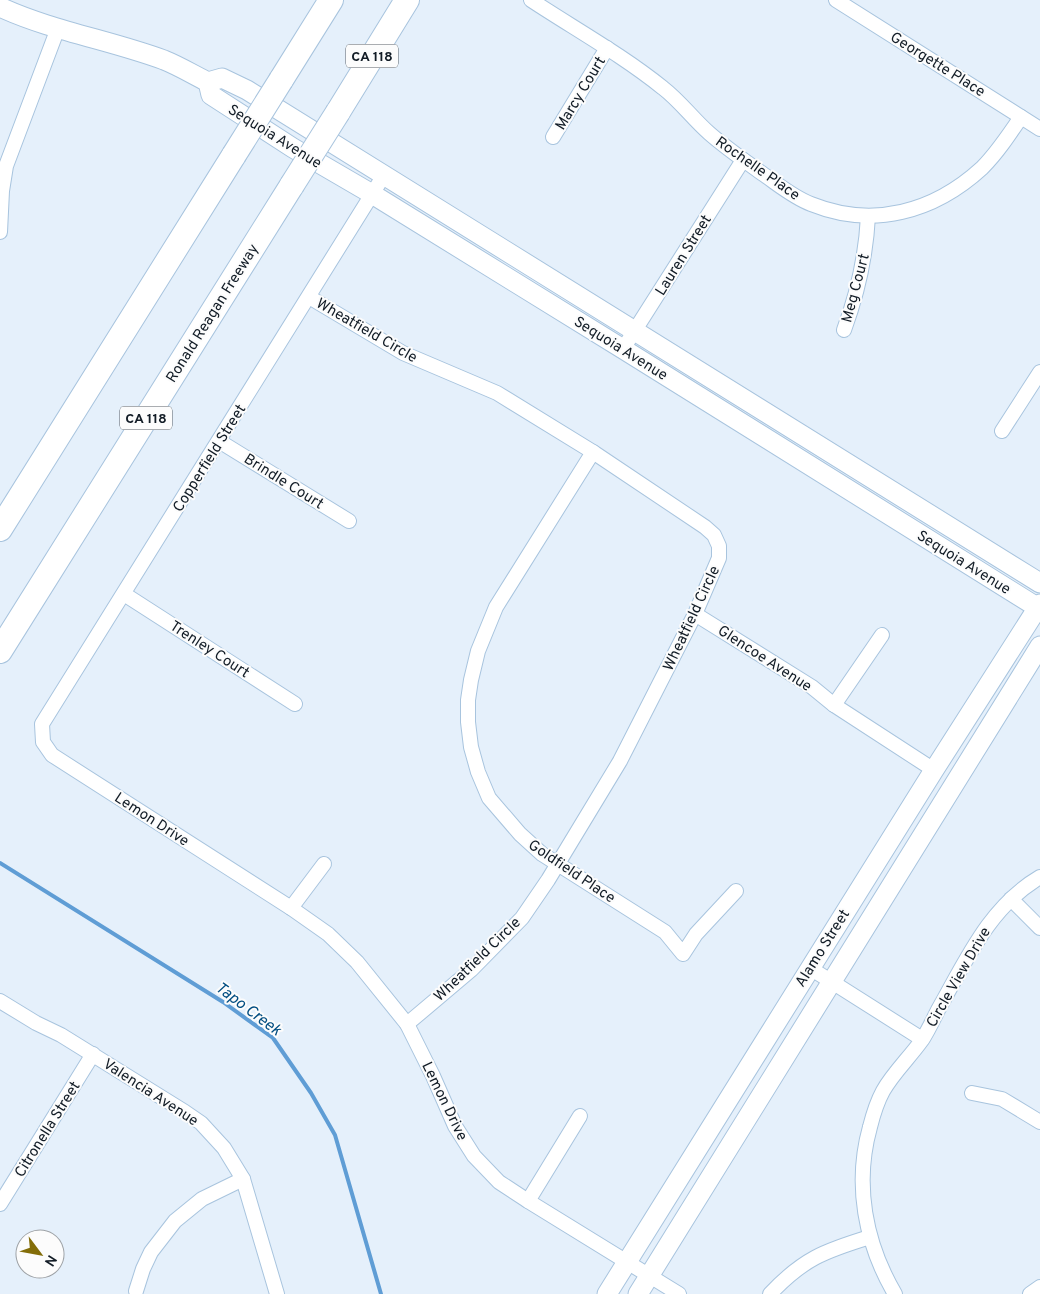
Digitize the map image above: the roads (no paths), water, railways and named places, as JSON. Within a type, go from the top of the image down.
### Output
[{"type":"highway","points":[[0,529],[331,0]]},
{"type":"highway","name":"Ronald Reagan Freeway","points":[[0,651],[407,0]]},
{"type":"main road","name":"Sequoia Avenue","points":[[0,7],[17,15],[166,61],[208,82],[222,78],[247,90],[1040,583]]},
{"type":"main road","name":"Sequoia Avenue","points":[[208,82],[211,95],[293,148],[372,194],[1039,607]]},
{"type":"main road","name":"Alamo Street","points":[[607,1294],[934,770],[1039,607]]},
{"type":"main road","name":"Alamo Street","points":[[638,1294],[1040,646]]},
{"type":"street","name":"Rochelle Place","points":[[531,0],[607,48],[664,88],[709,134],[792,195],[837,213],[868,216],[889,215],[912,210],[938,200],[955,190],[982,167],[1002,145],[1021,117]]},
{"type":"street","name":"Georgette Place","points":[[836,0],[1040,129]]},
{"type":"street","points":[[0,232],[2,191],[6,166],[58,28]]},
{"type":"street","name":"Marcy Court","points":[[553,138],[607,48]]},
{"type":"street","name":"Lauren Street","points":[[623,349],[743,160]]},
{"type":"street","name":"Copperfield Street","points":[[43,742],[42,724],[384,175]]},
{"type":"street","name":"Meg Court","points":[[844,330],[855,300],[863,269],[868,216]]},
{"type":"street","name":"Wheatfield Circle","points":[[309,297],[403,353],[497,393],[593,452],[705,527],[714,535],[719,546],[719,558],[695,614],[620,761],[548,880],[522,918],[471,970],[407,1024]]},
{"type":"street","points":[[1002,431],[1040,372]]},
{"type":"street","name":"Brindle Court","points":[[219,441],[349,521]]},
{"type":"street","name":"Goldfield Place","points":[[593,452],[496,608],[478,652],[468,700],[471,747],[478,772],[489,798],[520,834],[542,854],[665,932],[683,954],[696,934],[736,891]]},
{"type":"street","name":"Trenley Court","points":[[124,594],[295,704]]},
{"type":"street","name":"Glencoe Avenue","points":[[695,614],[812,688],[834,705],[934,770]]},
{"type":"street","points":[[834,705],[882,635]]},
{"type":"street","name":"Lemon Drive","points":[[43,742],[52,755],[291,908],[328,934],[357,962],[407,1024],[455,1126],[474,1156],[499,1182],[626,1263],[679,1294]]},
{"type":"street","points":[[291,908],[324,864]]},
{"type":"street","name":"Circle View Drive","points":[[895,1294],[882,1272],[864,1212],[862,1186],[864,1158],[874,1114],[883,1091],[922,1039],[980,935],[993,917],[1011,899],[1040,877]]},
{"type":"street","points":[[1011,899],[1040,928]]},
{"type":"street","points":[[810,968],[922,1039]]},
{"type":"street","name":"Valencia Avenue","points":[[0,1001],[94,1054],[201,1123],[224,1148],[242,1179],[277,1294]]},
{"type":"street","name":"Citronella Street","points":[[1,1201],[94,1054]]},
{"type":"street","points":[[972,1093],[1002,1099],[1040,1122]]},
{"type":"street","points":[[528,1201],[580,1116]]},
{"type":"street","points":[[136,1291],[151,1252],[175,1221],[202,1199],[242,1179]]},
{"type":"street","points":[[770,1294],[788,1275],[811,1259],[835,1248],[870,1237]]},
{"type":"street","points":[[1030,1294],[1040,1287]]},
{"type":"waterway","name":"Tapo Creek","points":[[0,863],[223,1002],[273,1038],[311,1093],[335,1135],[381,1294]]}]
